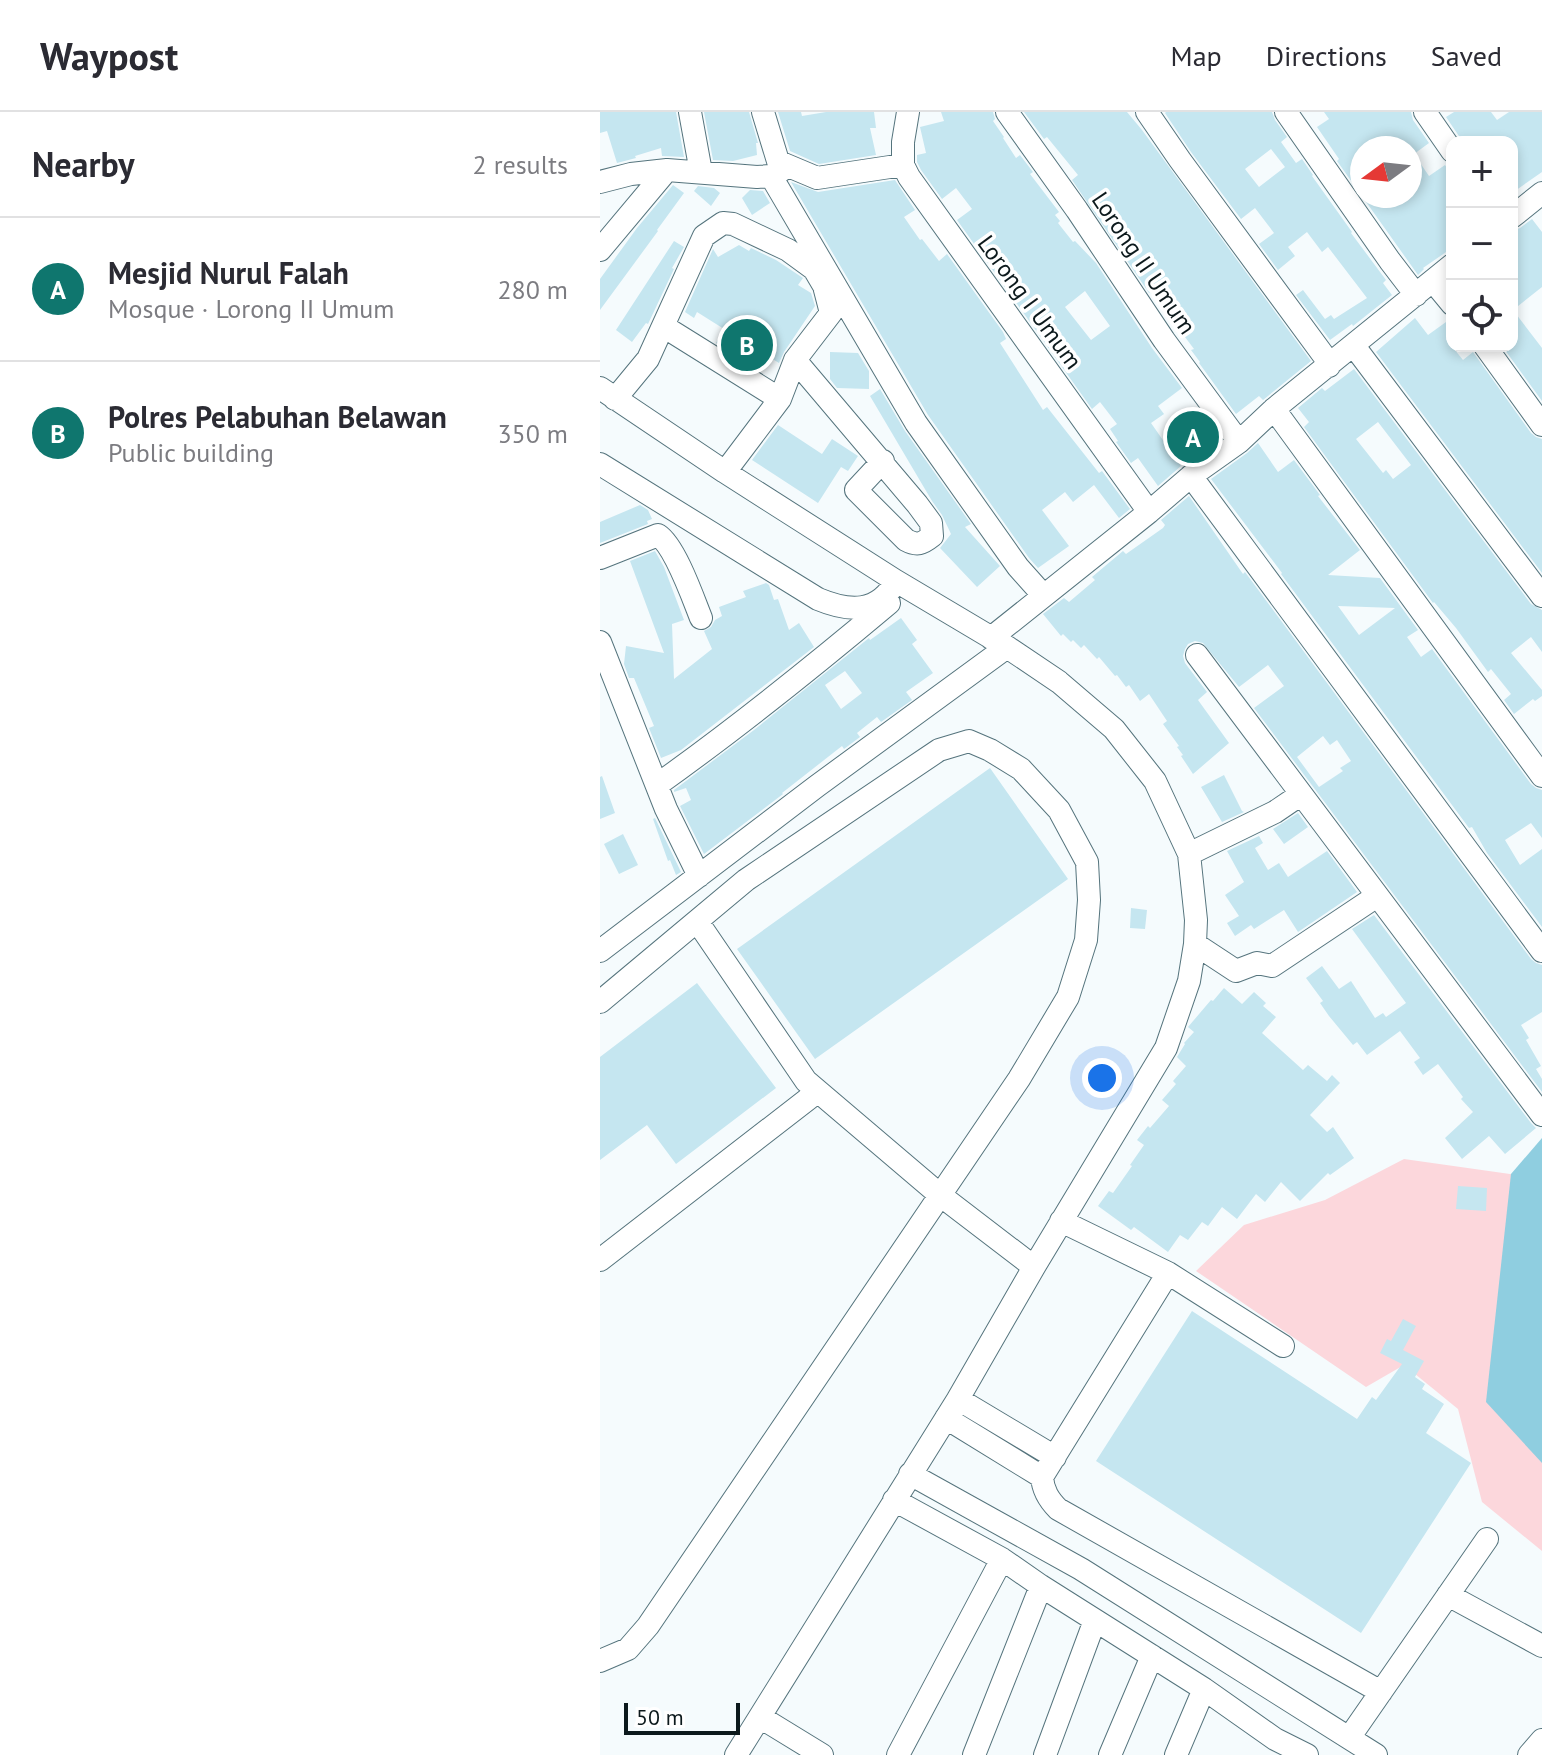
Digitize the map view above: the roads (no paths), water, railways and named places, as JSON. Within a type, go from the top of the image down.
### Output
[{"type":"street","points":[[690,112],[701,172]]},
{"type":"street","points":[[763,112],[775,169],[916,423],[1018,567],[1043,595]]},
{"type":"street","points":[[600,182],[631,174],[667,170],[757,177],[775,169],[817,178],[903,165],[908,112]]},
{"type":"street","name":"Lorong II Umum","points":[[1007,112],[1164,340],[1239,442]]},
{"type":"street","points":[[1147,112],[1329,366]]},
{"type":"street","points":[[1286,112],[1424,288],[1446,301]]},
{"type":"street","points":[[1425,112],[1446,142]]},
{"type":"street","name":"Lorong I Umum","points":[[903,165],[961,252],[989,286],[1149,512]]},
{"type":"street","points":[[600,250],[667,170]]},
{"type":"street","points":[[1518,214],[1538,204]]},
{"type":"street","points":[[725,472],[780,399],[795,360],[831,313],[824,286],[814,269],[788,250],[733,224],[723,223],[704,236],[648,359],[608,393],[725,472],[999,642],[1059,682],[1114,729],[1155,781],[1189,854],[1196,920],[1189,981],[1166,1048],[958,1399],[736,1755]]},
{"type":"street","points":[[600,951],[817,786],[999,642],[1043,595],[1191,476],[1239,442],[1274,409],[1446,270]]},
{"type":"street","points":[[663,326],[780,399]]},
{"type":"street","points":[[1354,346],[1542,596]]},
{"type":"street","points":[[1489,352],[1542,425]]},
{"type":"street","points":[[795,360],[883,461]]},
{"type":"street","points":[[1274,409],[1542,776]]},
{"type":"street","points":[[600,464],[818,599],[838,607],[856,609],[873,605],[902,584]]},
{"type":"street","points":[[1191,476],[1542,951]]},
{"type":"street","points":[[600,558],[661,536],[676,559],[701,618]]},
{"type":"street","points":[[657,785],[810,670],[902,584]]},
{"type":"street","points":[[600,642],[666,809],[699,876]]},
{"type":"street","points":[[1197,655],[1542,1115]]},
{"type":"street","points":[[600,1002],[746,880],[939,750],[969,741],[1021,769],[1059,810],[1087,862],[1089,900],[1086,940],[1068,997],[1019,1079],[648,1626],[628,1649],[600,1661]]},
{"type":"street","points":[[1189,854],[1275,812],[1300,795]]},
{"type":"street","points":[[1195,944],[1236,971],[1257,963],[1272,966],[1377,896]]},
{"type":"street","points":[[697,921],[806,1081],[940,1195],[1034,1267]]},
{"type":"street","points":[[602,1255],[817,1092]]},
{"type":"street","points":[[1061,1221],[1168,1273],[1283,1346]]},
{"type":"street","points":[[1168,1273],[1042,1477],[1049,1499],[1058,1509],[1381,1692]]},
{"type":"street","points":[[958,1399],[1055,1457]]},
{"type":"street","points":[[946,1418],[1042,1477]]},
{"type":"street","points":[[910,1474],[1081,1569],[1376,1755]]},
{"type":"street","points":[[894,1500],[1002,1559],[1204,1689],[1271,1747],[1307,1755]]},
{"type":"street","points":[[1349,1738],[1487,1539]]},
{"type":"street","points":[[898,1755],[1002,1559]]},
{"type":"street","points":[[974,1755],[1041,1586]]},
{"type":"street","points":[[1448,1595],[1542,1646]]},
{"type":"street","points":[[1045,1755],[1095,1620]]},
{"type":"street","points":[[1110,1755],[1152,1656]]},
{"type":"street","points":[[1176,1755],[1204,1689]]},
{"type":"street","points":[[760,1717],[822,1755]]},
{"type":"street","points":[[1529,1755],[1542,1740]]},
{"type":"water","points":[[1542,1138],[1542,1463],[1486,1402],[1511,1174]]},
{"type":"place","name":"Polres Pelabuhan Belawan","points":[[747,345]]},
{"type":"place","name":"Mesjid Nurul Falah","points":[[1193,437]]}]
